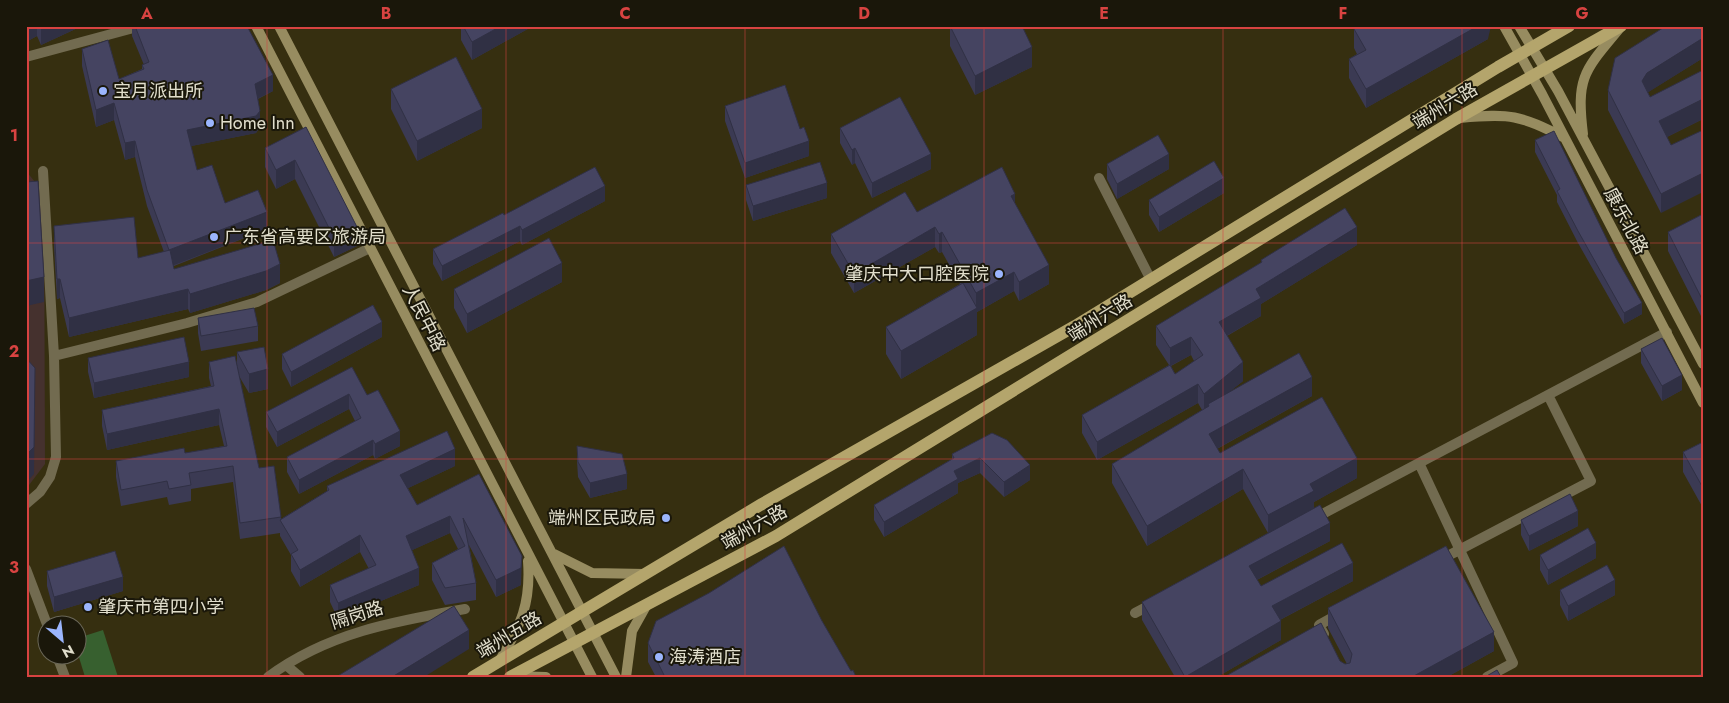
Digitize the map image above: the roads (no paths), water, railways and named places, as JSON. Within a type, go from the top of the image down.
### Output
[{"type":"main road","name":"人民中路","points":[[256,26],[527,555],[592,677]]},
{"type":"main road","name":"人民中路","points":[[279,26],[616,677]]},
{"type":"main road","name":"康乐北路","points":[[1504,26],[1565,138],[1703,403]]},
{"type":"main road","name":"康乐北路","points":[[1519,26],[1584,142],[1703,364]]},
{"type":"main road","name":"端州六路","points":[[583,612],[762,504],[1003,369],[1569,26]]},
{"type":"main road","points":[[1584,142],[1579,95],[1583,79],[1597,56],[1621,26]]},
{"type":"main road","name":"端州六路","points":[[593,633],[776,536],[1456,118],[1621,26]]},
{"type":"main road","points":[[1456,118],[1504,114],[1522,117],[1565,138]]},
{"type":"main road","points":[[553,554],[592,573],[646,574]]},
{"type":"main road","points":[[500,660],[518,630],[526,609],[530,586],[527,555]]},
{"type":"main road","points":[[626,677],[632,631],[646,606]]},
{"type":"main road","name":"端州五路","points":[[473,677],[583,612]]},
{"type":"main road","name":"端州五路","points":[[510,676],[593,633]]},
{"type":"main road","points":[[510,676],[546,677]]},
{"type":"street","points":[[26,57],[140,26]]},
{"type":"street","points":[[26,504],[40,492],[50,478],[56,458],[54,356],[43,171]]},
{"type":"street","points":[[1100,178],[1151,280]]},
{"type":"street","points":[[54,356],[187,323],[257,302],[370,248]]},
{"type":"street","points":[[1301,525],[1667,332]]},
{"type":"street","points":[[1432,564],[1591,481],[1548,395]]},
{"type":"street","points":[[1419,463],[1512,663],[1487,677]]},
{"type":"street","points":[[26,568],[44,616]]},
{"type":"street","points":[[1135,613],[1160,599]]},
{"type":"street","name":"隔岗路","points":[[268,677],[327,641],[397,620],[465,609]]},
{"type":"street","points":[[1328,642],[1319,625],[1345,611]]},
{"type":"street","points":[[286,665],[300,677]]},
{"type":"place","name":"宝月派出所","points":[[103,91]]},
{"type":"place","name":"Home Inn","points":[[210,123]]},
{"type":"place","name":"广东省高要区旅游局","points":[[214,237]]},
{"type":"place","name":"肇庆中大口腔医院","points":[[999,274]]},
{"type":"place","name":"端州区民政局","points":[[666,518]]},
{"type":"place","name":"肇庆市第四小学","points":[[88,607]]},
{"type":"place","name":"海涛酒店","points":[[659,657]]}]
